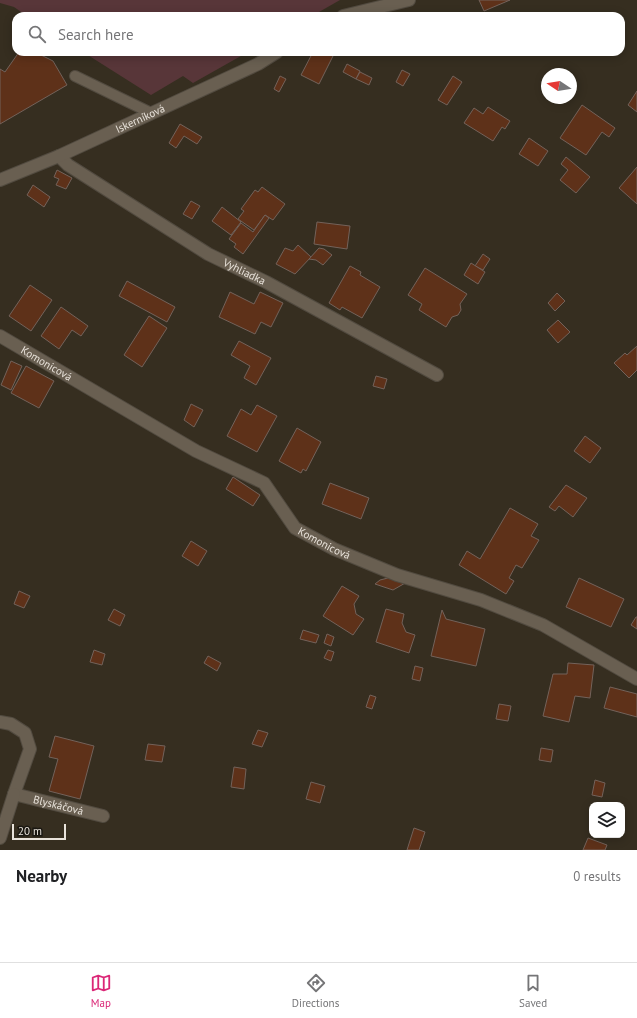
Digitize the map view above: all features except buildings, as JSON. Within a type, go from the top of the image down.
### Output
[{"type":"street","points":[[359,12],[408,0]]},
{"type":"street","name":"Iskerníková","points":[[0,180],[59,156],[258,64],[271,56]]},
{"type":"street","name":"Vyhliadka","points":[[59,156],[68,165],[208,254],[266,282],[437,374]]},
{"type":"street","name":"Komonicová","points":[[0,336],[196,451],[264,483],[295,528],[334,549],[397,575],[481,600],[543,625],[637,679]]},
{"type":"street","points":[[0,722],[11,724],[25,733],[30,749],[0,838]]},
{"type":"street","name":"Blyskáčová","points":[[14,794],[103,816]]},
{"type":"lane","points":[[75,76],[151,113]]},
{"type":"shaded area","points":[[0,0],[340,0],[319,12],[21,12],[14,7],[0,3]]},
{"type":"shaded area","points":[[89,56],[241,56],[193,83],[183,76],[151,95]]}]
